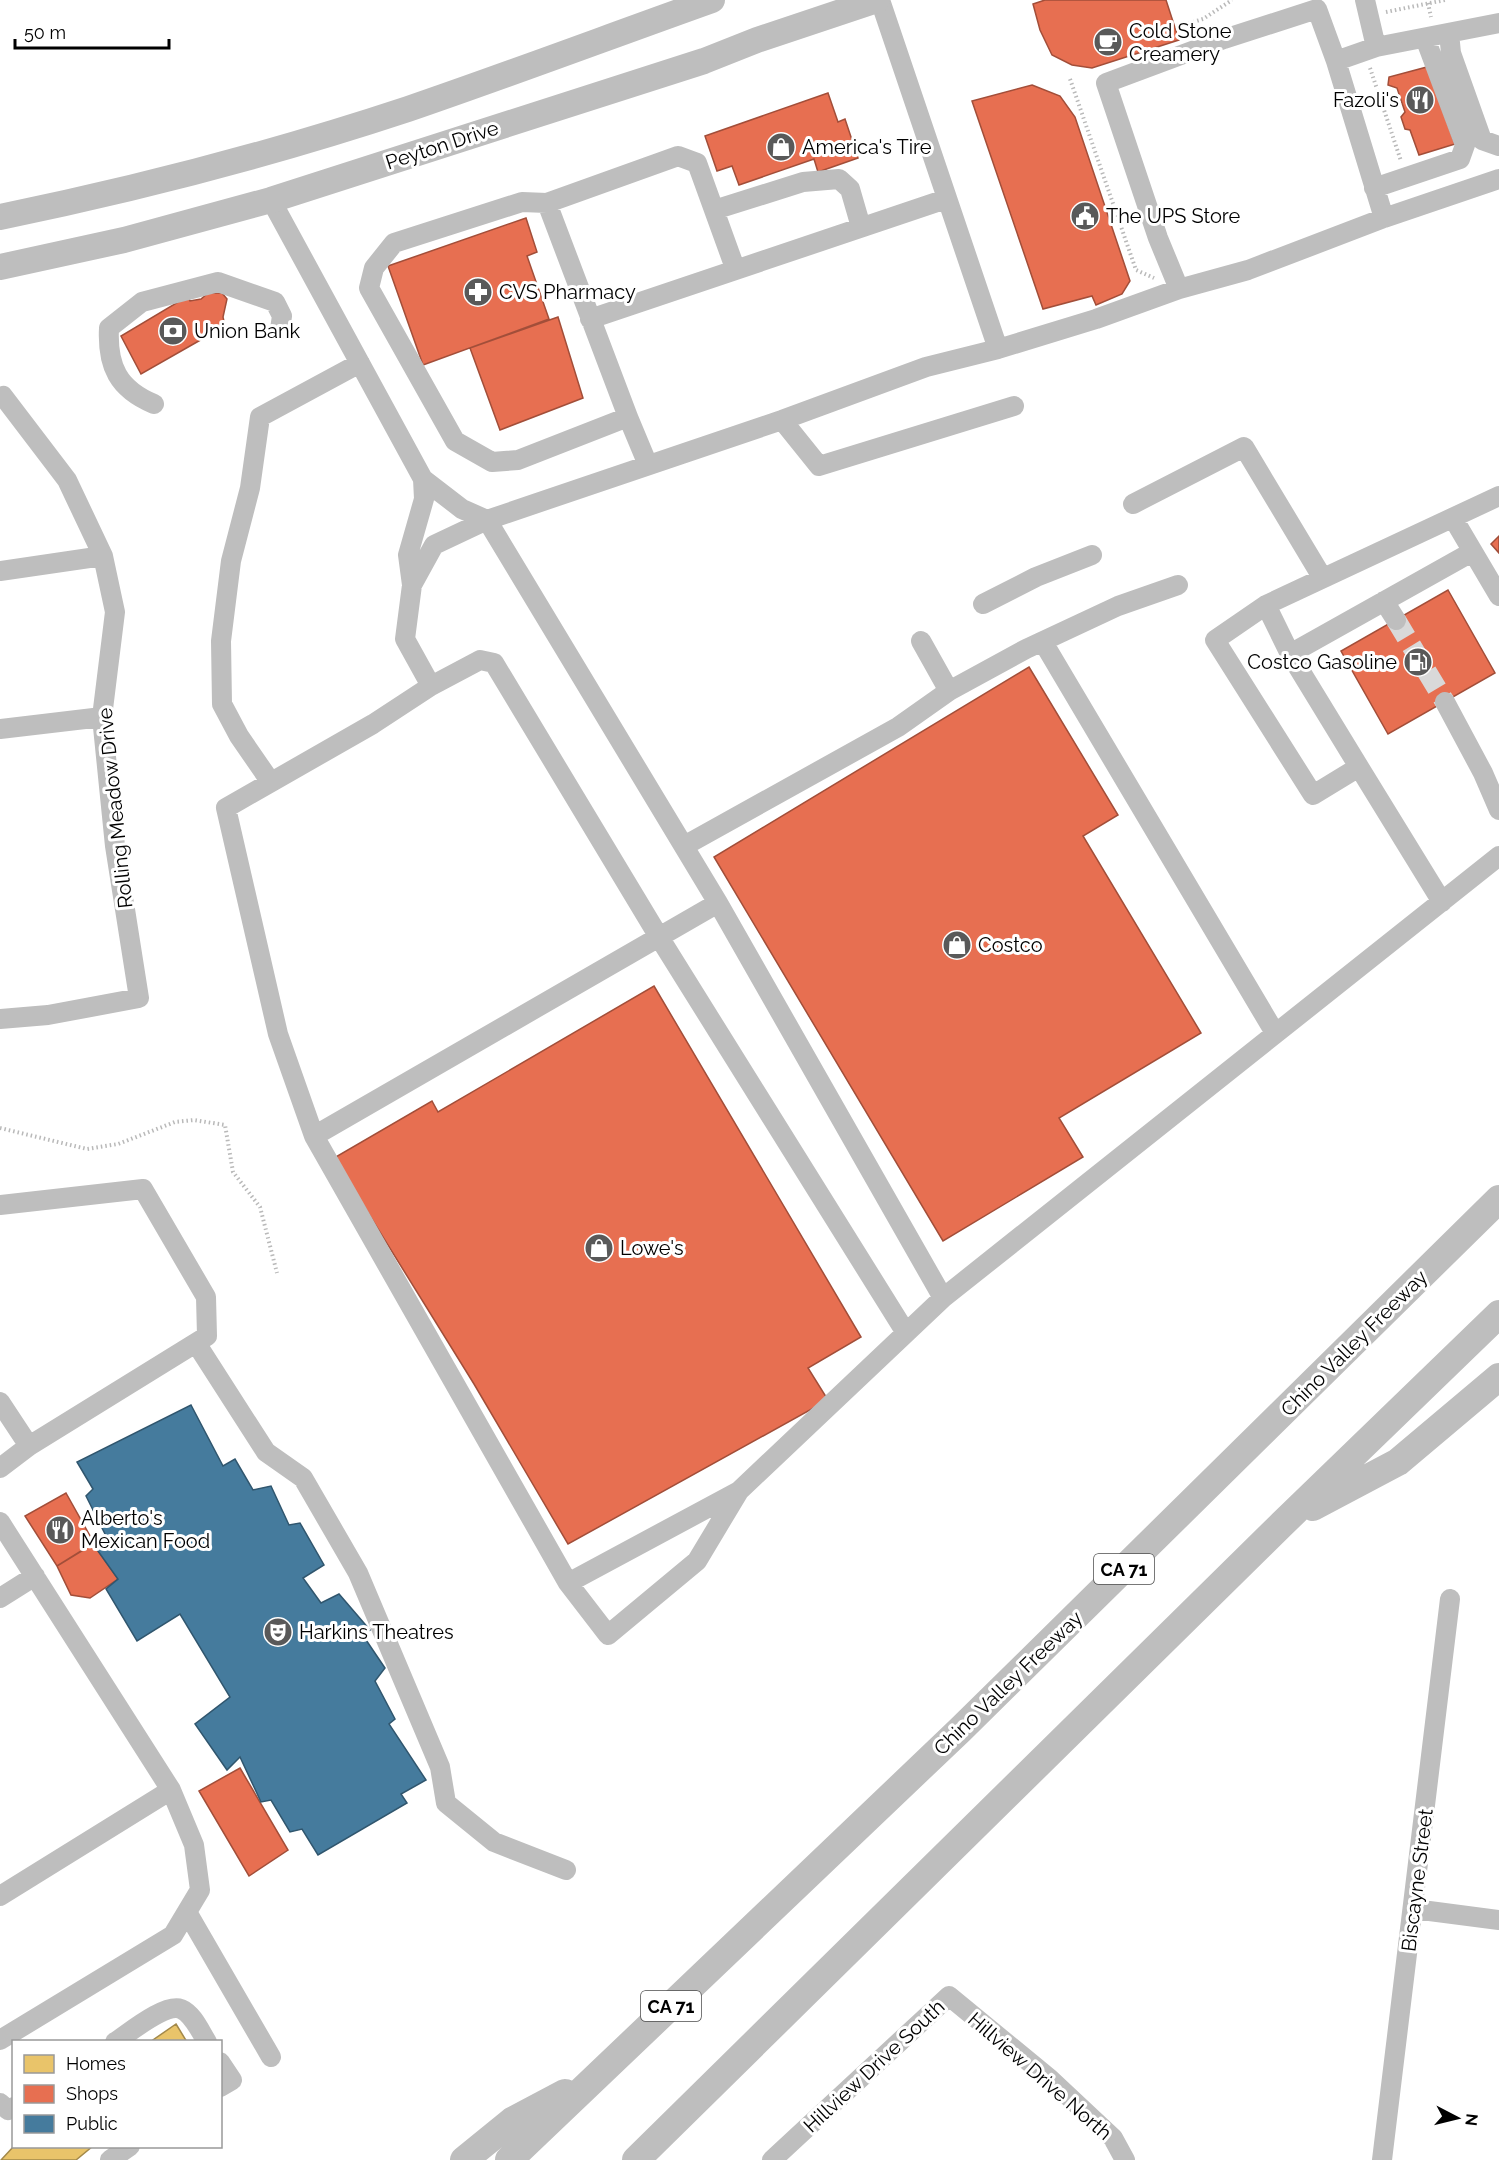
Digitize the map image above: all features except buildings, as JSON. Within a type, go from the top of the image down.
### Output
[{"type":"highway","name":"Chino Valley Freeway","points":[[509,2160],[960,1730],[1499,1199]]},
{"type":"highway","points":[[636,2160],[1282,1524],[1499,1314]]},
{"type":"highway","points":[[1282,1524],[1398,1462],[1499,1377]]},
{"type":"highway","points":[[464,2160],[512,2121],[596,2076]]},
{"type":"main road","points":[[0,217],[92,198],[338,131],[538,64],[712,0]]},
{"type":"main road","name":"Peyton Drive","points":[[0,267],[124,240],[271,200],[704,61],[757,40],[879,0]]},
{"type":"street","points":[[879,0],[998,349]]},
{"type":"street","points":[[1367,8],[1370,49]]},
{"type":"street","points":[[1179,289],[1158,238],[1106,83],[1224,39],[1317,9],[1336,60],[1383,218]]},
{"type":"street","points":[[1336,60],[1370,49],[1499,23]]},
{"type":"street","points":[[1449,33],[1451,52],[1482,141],[1499,146]]},
{"type":"street","points":[[1374,188],[1460,159],[1465,145],[1425,38]]},
{"type":"street","points":[[627,417],[518,460],[492,462],[455,441],[369,288],[374,268],[394,243],[522,202],[547,203],[678,156],[697,163],[735,268]]},
{"type":"street","points":[[714,210],[803,182],[839,179],[850,189],[861,227]]},
{"type":"street","points":[[412,585],[434,545],[487,520],[782,420],[926,367],[998,349],[1096,319],[1179,289],[1248,270],[1383,218],[1499,179]]},
{"type":"street","points":[[271,200],[423,479],[462,509],[487,520],[718,903],[943,1298]]},
{"type":"street","points":[[590,319],[735,268],[946,200]]},
{"type":"street","points":[[547,203],[627,417],[648,465]]},
{"type":"street","points":[[154,404],[136,396],[121,381],[108,353],[109,328],[142,302],[218,282],[275,302],[282,316],[280,329]]},
{"type":"street","points":[[270,781],[239,736],[222,704],[221,641],[231,561],[250,488],[260,417],[360,363]]},
{"type":"street","name":"Rolling Meadow Drive","points":[[0,1019],[48,1016],[139,998],[115,846],[102,717],[115,612],[103,556],[67,480],[2,396]]},
{"type":"street","points":[[782,420],[819,466],[1014,406]]},
{"type":"street","points":[[1133,504],[1244,447],[1322,577]]},
{"type":"street","points":[[423,479],[424,499],[408,555],[412,585],[405,639],[431,686]]},
{"type":"street","points":[[1359,767],[1313,795],[1215,640],[1266,605],[1499,496]]},
{"type":"street","points":[[1453,518],[1499,596]]},
{"type":"street","points":[[1290,654],[1472,552]]},
{"type":"street","points":[[983,604],[1036,577],[1092,555]]},
{"type":"street","points":[[0,571],[103,556]]},
{"type":"street","points":[[684,846],[898,727],[949,691],[1118,606],[1178,585]]},
{"type":"street","points":[[1384,601],[1396,620]]},
{"type":"street","points":[[1266,605],[1290,654],[1442,902]]},
{"type":"street","points":[[921,641],[949,691]]},
{"type":"street","points":[[1043,642],[1275,1033]]},
{"type":"street","points":[[739,1491],[697,1561],[608,1635],[568,1583],[314,1136],[278,1034],[226,808],[373,724],[431,686],[480,660],[495,663],[659,937],[906,1333]]},
{"type":"street","points":[[1445,702],[1483,773],[1499,810]]},
{"type":"street","points":[[0,729],[102,717]]},
{"type":"street","points":[[568,1583],[739,1491],[943,1298],[1499,855]]},
{"type":"street","points":[[314,1136],[718,903]]},
{"type":"street","points":[[0,1205],[143,1189],[206,1297],[207,1336],[29,1446],[0,1468]]},
{"type":"street","points":[[196,1342],[266,1452],[303,1478],[358,1573],[440,1767],[446,1803],[494,1842],[566,1870]]},
{"type":"street","points":[[0,1402],[29,1446]]},
{"type":"street","points":[[0,1522],[171,1790],[194,1845],[200,1890],[173,1935],[0,2040]]},
{"type":"street","points":[[0,1598],[35,1576]]},
{"type":"street","name":"Biscayne Street","points":[[1382,2160],[1450,1599]]},
{"type":"street","points":[[0,1896],[171,1790]]},
{"type":"street","points":[[1414,1909],[1499,1920]]},
{"type":"street","points":[[187,1912],[271,2057]]},
{"type":"street","name":"Hillview Drive South","points":[[772,2160],[949,1996]]},
{"type":"street","name":"Hillview Drive North","points":[[949,1996],[1036,2067],[1081,2108],[1113,2138],[1125,2160]]},
{"type":"street","points":[[118,2040],[166,2009],[180,2008],[190,2016],[206,2040]]},
{"type":"street","points":[[222,2065],[232,2080],[222,2086]]},
{"type":"street","points":[[110,2160],[127,2148]]},
{"type":"path","points":[[1180,26],[1203,19],[1232,0]]},
{"type":"path","points":[[1367,8],[1445,0]]},
{"type":"path","points":[[1370,49],[1407,177]]},
{"type":"path","points":[[0,1128],[87,1149],[118,1144],[175,1122],[194,1120],[225,1125],[233,1172],[260,1207],[277,1274]]},
{"type":"tunnel","points":[[1396,620],[1445,702]]},
{"type":"place","name":"Cold Stone Creamery","points":[[1108,42]]},
{"type":"place","name":"Fazoli's","points":[[1420,100]]},
{"type":"place","name":"America's Tire","points":[[781,147]]},
{"type":"place","name":"The UPS Store","points":[[1085,216]]},
{"type":"place","name":"CVS Pharmacy","points":[[478,292]]},
{"type":"place","name":"Union Bank","points":[[173,331]]},
{"type":"place","name":"Costco Gasoline","points":[[1418,662]]},
{"type":"place","name":"Costco","points":[[957,945]]},
{"type":"place","name":"Lowe's","points":[[599,1248]]},
{"type":"place","name":"Alberto's Mexican Food","points":[[60,1530]]},
{"type":"place","name":"Harkins Theatres","points":[[278,1632]]}]
